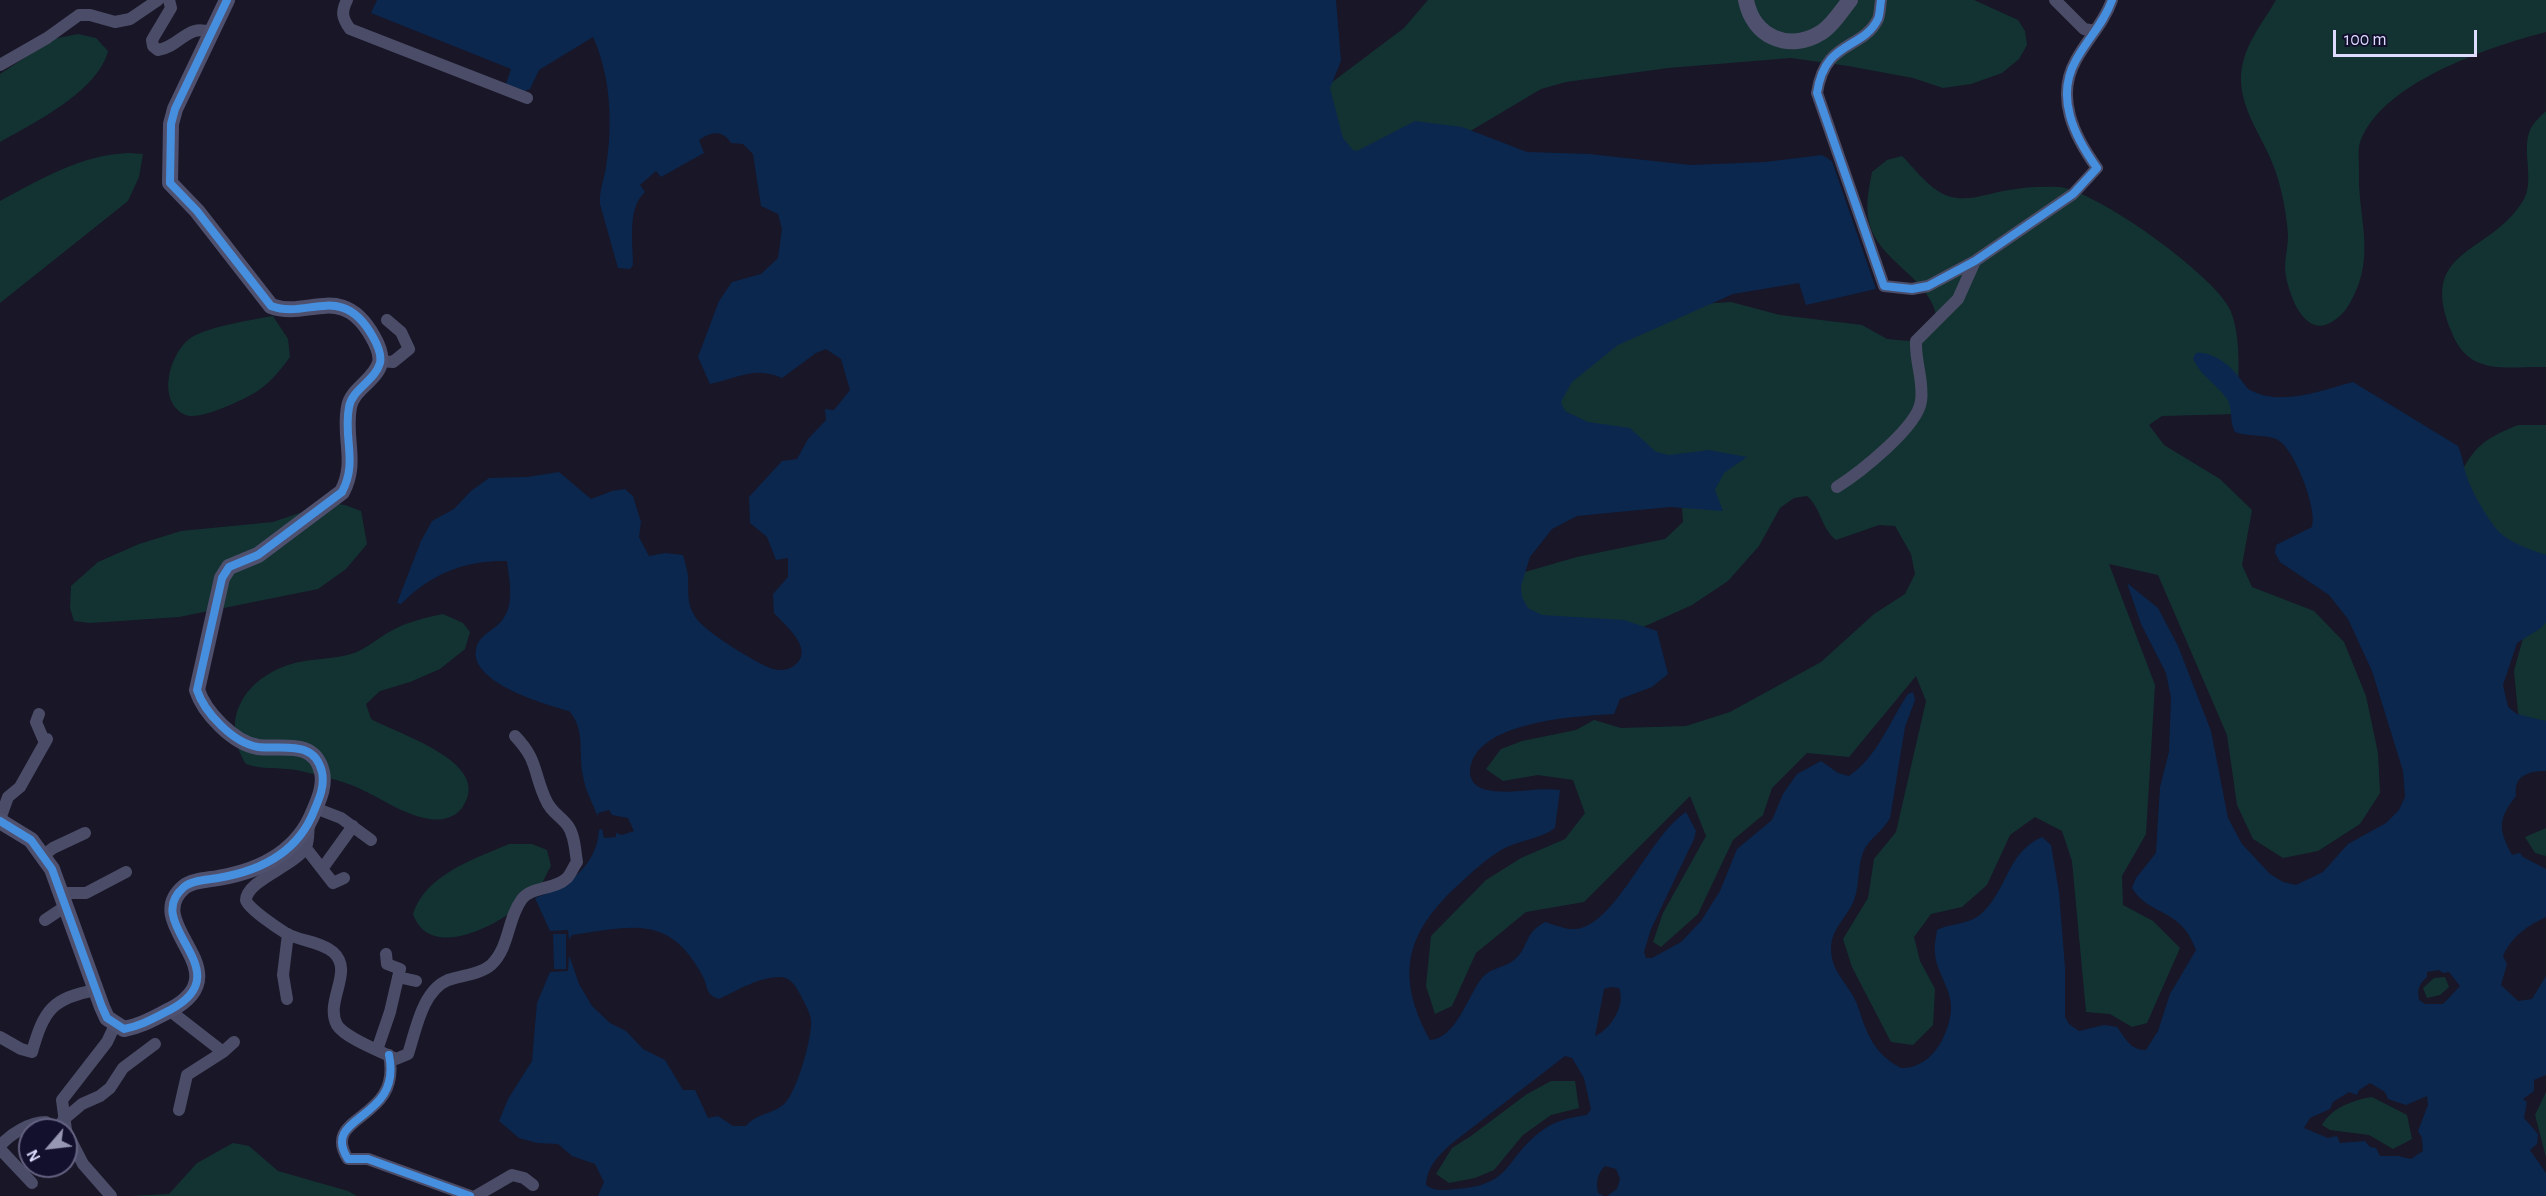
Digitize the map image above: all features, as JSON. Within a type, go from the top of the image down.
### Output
[{"type":"street","points":[[0,65],[47,38],[79,15],[90,15],[115,22],[129,19],[158,0]]},
{"type":"street","points":[[169,0],[171,8],[152,40],[153,46],[158,50],[168,49],[191,30],[203,29],[212,33]]},
{"type":"street","points":[[227,0],[175,109],[171,124],[170,183],[197,211],[272,306],[280,309],[323,304],[355,314],[378,346],[380,361],[374,375],[349,404],[347,421],[350,478],[342,492],[258,555],[229,567],[217,591],[197,690],[201,702],[234,736],[255,747],[305,749],[317,758],[322,782],[309,824],[305,847],[300,855],[249,890],[246,900],[248,908],[288,934],[331,950],[341,959],[342,969],[332,1008],[338,1025],[346,1033],[396,1059],[408,1054],[427,999],[435,988],[447,981],[481,971],[491,964],[505,945],[521,900],[528,894],[557,885],[566,878],[576,862],[573,838],[568,826],[552,813],[544,796],[537,769],[526,747],[516,736]]},
{"type":"street","points":[[347,0],[342,11],[350,29],[527,98]]},
{"type":"street","points":[[1746,0],[1749,13],[1756,26],[1764,34],[1780,41],[1800,41],[1822,32],[1850,0]]},
{"type":"street","points":[[1881,0],[1878,19],[1864,33],[1838,51],[1827,63],[1819,80],[1817,93],[1884,286],[1912,289],[1928,286],[1975,261],[2073,194],[2097,168],[2070,120],[2066,98],[2067,81],[2076,60],[2095,31],[2102,25],[2112,0]]},
{"type":"street","points":[[2055,0],[2084,29],[2095,31]]},
{"type":"street","points":[[156,33],[173,26]]},
{"type":"street","points":[[1838,488],[1879,456],[1916,414],[1921,404],[1922,387],[1915,358],[1916,341],[1958,299],[1975,261]]},
{"type":"street","points":[[380,361],[393,362],[409,349],[401,332],[387,321]]},
{"type":"street","points":[[39,714],[36,722],[46,741],[20,787],[8,797],[0,820],[21,832],[44,855],[63,899],[107,1018],[124,1029],[138,1026],[186,1001],[194,992],[199,980],[197,968],[172,913],[176,896],[187,885],[231,876],[275,858],[296,843],[309,824]]},
{"type":"street","points":[[315,808],[341,818],[371,840]]},
{"type":"street","points":[[322,868],[353,826]]},
{"type":"street","points":[[44,855],[53,848],[85,833]]},
{"type":"street","points":[[305,847],[333,883],[344,878]]},
{"type":"street","points":[[45,920],[63,899],[86,893],[126,872]]},
{"type":"street","points":[[287,999],[283,975],[288,934]]},
{"type":"street","points":[[386,954],[387,964],[400,969],[383,1053],[392,1071],[390,1086],[380,1101],[342,1131],[339,1142],[348,1159],[368,1159],[450,1192],[470,1196]]},
{"type":"street","points":[[398,977],[416,981]]},
{"type":"street","points":[[0,1036],[21,1049],[32,1052],[51,1005],[69,995],[96,990]]},
{"type":"street","points":[[169,1010],[222,1052]]},
{"type":"street","points":[[63,1118],[62,1100],[107,1042],[115,1025]]},
{"type":"street","points":[[179,1110],[187,1075],[234,1042]]},
{"type":"street","points":[[73,1118],[82,1104],[110,1088],[123,1068],[155,1044]]},
{"type":"street","points":[[18,1131],[10,1134],[0,1148],[32,1182]]},
{"type":"street","points":[[78,1156],[111,1196]]},
{"type":"street","points":[[476,1196],[512,1175],[524,1178],[533,1185]]},
{"type":"green space","points":[[1428,0],[1974,0],[2018,20],[2025,31],[2027,45],[2019,59],[2002,73],[1971,84],[1943,88],[1913,78],[1791,58],[1668,68],[1566,82],[1541,89],[1462,136],[1310,161],[1319,92],[1404,28]]},
{"type":"green space","points":[[2276,0],[2546,0],[2546,32],[2496,47],[2438,71],[2411,86],[2388,104],[2370,124],[2359,146],[2359,187],[2364,236],[2363,268],[2359,284],[2347,308],[2325,325],[2308,322],[2296,306],[2288,285],[2285,268],[2288,236],[2282,194],[2271,159],[2250,116],[2241,82],[2244,59],[2252,38]]},
{"type":"green space","points":[[78,34],[96,38],[108,51],[102,66],[92,79],[63,104],[0,142],[0,74],[53,39]]},
{"type":"green space","points":[[2546,111],[2546,367],[2491,366],[2469,357],[2460,347],[2452,333],[2443,305],[2443,284],[2450,268],[2461,256],[2509,219],[2523,201],[2528,184],[2528,137],[2532,126]]},
{"type":"green space","points":[[128,153],[143,154],[139,177],[128,201],[0,303],[0,201],[78,163]]},
{"type":"green space","points":[[1902,156],[1933,188],[1955,198],[1973,198],[2034,187],[2059,187],[2076,192],[2099,202],[2151,235],[2217,291],[2228,306],[2236,329],[2239,374],[2237,414],[2162,416],[2149,425],[2164,445],[2220,479],[2252,510],[2242,565],[2252,587],[2314,611],[2344,642],[2366,696],[2378,753],[2380,793],[2360,824],[2318,851],[2283,858],[2253,839],[2237,805],[2227,735],[2158,575],[2109,564],[2155,685],[2146,834],[2122,876],[2123,905],[2153,921],[2180,948],[2147,1023],[2132,1027],[2110,1014],[2086,1012],[2072,861],[2062,831],[2035,817],[2010,835],[1987,885],[1962,907],[1931,914],[1914,937],[1920,961],[1935,989],[1933,1025],[1913,1045],[1891,1042],[1852,967],[1843,939],[1868,898],[1874,859],[1896,832],[1926,701],[1916,676],[1849,757],[1807,753],[1772,788],[1763,815],[1733,840],[1698,914],[1661,947],[1653,942],[1663,913],[1706,836],[1690,796],[1584,902],[1526,912],[1476,953],[1452,1006],[1435,1014],[1426,986],[1431,936],[1486,880],[1521,858],[1565,839],[1585,813],[1573,780],[1538,775],[1503,781],[1486,769],[1501,749],[1522,741],[1576,730],[1594,720],[1621,728],[1686,726],[1730,712],[1821,662],[1874,614],[1905,594],[1915,574],[1911,554],[1895,526],[1879,525],[1836,540],[1827,530],[1815,506],[1807,496],[1794,498],[1780,508],[1759,546],[1728,581],[1692,605],[1590,651],[1502,626],[1504,578],[1577,557],[1665,539],[1683,522],[1682,507],[1504,409],[1686,305],[1731,302],[1780,315],[1862,325],[1887,339],[1909,341],[1922,333],[1936,314],[1931,300],[1874,236],[1867,210],[1872,172],[1887,160]]},
{"type":"green space","points":[[273,316],[288,339],[290,357],[268,383],[245,398],[201,415],[186,415],[176,408],[168,388],[169,376],[177,353],[184,344],[192,337],[210,330]]},
{"type":"green space","points":[[2518,425],[2546,425],[2546,737],[2530,729],[2518,713],[2514,671],[2525,631],[2458,479],[2469,459],[2481,445]]},
{"type":"green space","points":[[329,503],[345,505],[361,511],[367,544],[346,569],[318,589],[179,617],[90,623],[74,621],[70,608],[71,586],[98,562],[139,544],[181,531],[273,522]]},
{"type":"green space","points":[[443,614],[463,623],[470,632],[465,649],[440,669],[410,682],[380,691],[366,704],[371,719],[440,753],[455,764],[466,777],[469,792],[462,808],[455,814],[439,820],[419,817],[340,781],[296,770],[246,764],[238,748],[235,733],[236,718],[240,704],[258,681],[288,665],[356,652],[403,625]]},
{"type":"green space","points":[[2546,828],[2546,856],[2535,853],[2525,837]]},
{"type":"green space","points":[[509,844],[532,844],[547,850],[551,866],[540,887],[529,899],[495,923],[475,932],[455,937],[438,937],[423,930],[413,914],[419,900],[428,889],[466,862]]},
{"type":"green space","points":[[2445,977],[2449,987],[2440,995],[2427,998],[2423,988],[2434,978]]},
{"type":"green space","points":[[1551,1081],[1575,1081],[1579,1108],[1551,1115],[1523,1135],[1494,1170],[1475,1178],[1449,1183],[1436,1174],[1452,1148],[1527,1094]]},
{"type":"green space","points":[[2546,1092],[2546,1157],[2535,1115]]},
{"type":"green space","points":[[2372,1097],[2407,1115],[2412,1139],[2393,1149],[2369,1135],[2330,1130],[2322,1125],[2337,1109],[2357,1100]]},
{"type":"green space","points":[[233,1143],[249,1146],[278,1171],[348,1191],[357,1196],[130,1196],[169,1194],[197,1163]]},
{"type":"water","points":[[377,0],[1336,0],[1341,61],[1330,88],[1343,138],[1353,150],[1357,151],[1415,121],[1462,127],[1527,152],[1589,154],[1691,165],[1765,162],[1822,155],[1832,161],[1876,289],[1806,305],[1799,283],[1733,294],[1618,345],[1572,382],[1561,402],[1565,411],[1588,422],[1630,428],[1656,452],[1669,455],[1709,450],[1747,457],[1724,473],[1715,490],[1723,511],[1670,507],[1577,516],[1552,529],[1530,557],[1521,586],[1522,597],[1528,608],[1542,615],[1624,620],[1657,631],[1668,674],[1652,687],[1620,699],[1614,714],[1553,720],[1529,725],[1507,732],[1488,742],[1475,755],[1470,775],[1474,782],[1483,789],[1502,792],[1560,790],[1555,828],[1501,850],[1489,858],[1440,903],[1426,921],[1411,957],[1410,976],[1412,996],[1430,1040],[1439,1038],[1447,1032],[1482,978],[1514,960],[1529,936],[1538,927],[1545,922],[1577,929],[1592,923],[1606,912],[1659,840],[1686,812],[1696,831],[1694,839],[1651,929],[1644,952],[1646,958],[1652,958],[1681,942],[1701,921],[1720,891],[1737,849],[1772,820],[1783,794],[1797,774],[1821,761],[1838,773],[1849,776],[1868,759],[1908,694],[1913,692],[1915,700],[1905,727],[1890,818],[1864,850],[1854,900],[1834,933],[1831,948],[1834,964],[1856,1001],[1865,1026],[1878,1050],[1901,1068],[1921,1063],[1936,1050],[1946,1031],[1951,1011],[1949,996],[1936,960],[1937,930],[1971,920],[1981,914],[1997,894],[2021,852],[2042,837],[2051,845],[2059,892],[2065,968],[2065,1017],[2069,1024],[2079,1031],[2104,1025],[2117,1027],[2132,1046],[2146,1050],[2158,1031],[2170,994],[2196,950],[2190,936],[2182,926],[2147,904],[2132,888],[2136,878],[2156,853],[2160,787],[2169,752],[2171,698],[2166,673],[2141,624],[2127,583],[2158,608],[2178,646],[2211,731],[2228,818],[2242,844],[2270,874],[2283,882],[2296,885],[2323,872],[2348,844],[2386,823],[2399,810],[2405,797],[2403,771],[2372,671],[2348,619],[2329,595],[2280,562],[2275,553],[2276,545],[2312,527],[2313,519],[2308,494],[2297,465],[2283,444],[2276,439],[2235,432],[2227,399],[2199,369],[2193,358],[2196,353],[2214,356],[2230,367],[2250,390],[2275,397],[2315,393],[2353,382],[2458,446],[2469,483],[2493,525],[2514,542],[2546,555],[2546,622],[2541,628],[2517,643],[2503,685],[2508,707],[2517,714],[2546,721],[2546,771],[2533,772],[2519,779],[2516,796],[2503,818],[2502,831],[2512,855],[2520,853],[2523,857],[2546,869],[2546,917],[2521,932],[2507,949],[2503,956],[2507,964],[2501,985],[2518,1001],[2532,999],[2546,976],[2546,1075],[2534,1080],[2534,1091],[2523,1099],[2527,1102],[2524,1118],[2538,1134],[2537,1144],[2530,1150],[2546,1173],[2546,1196],[1607,1196],[1617,1189],[1620,1179],[1616,1169],[1605,1166],[1597,1182],[1598,1193],[1604,1196],[598,1196],[604,1182],[595,1164],[572,1156],[558,1144],[537,1143],[519,1138],[499,1121],[508,1099],[532,1061],[537,1003],[550,972],[568,971],[569,955],[579,984],[592,1006],[610,1023],[626,1031],[643,1049],[665,1060],[683,1090],[695,1090],[708,1118],[718,1116],[733,1126],[746,1126],[755,1118],[781,1107],[790,1097],[807,1050],[811,1027],[810,1016],[796,988],[784,977],[764,979],[719,999],[714,997],[689,955],[676,941],[662,933],[646,929],[612,929],[572,935],[569,940],[568,930],[550,931],[535,898],[558,888],[578,873],[593,854],[599,830],[602,829],[604,838],[616,837],[616,833],[622,835],[634,831],[628,818],[612,815],[609,810],[598,813],[598,817],[584,781],[578,726],[569,711],[528,698],[497,682],[484,672],[477,661],[476,649],[480,640],[500,623],[507,613],[510,591],[507,561],[462,566],[436,577],[412,593],[401,604],[397,603],[421,541],[432,521],[454,509],[471,491],[489,478],[527,477],[559,472],[591,499],[625,489],[633,496],[641,522],[639,537],[649,556],[665,553],[683,555],[688,575],[689,603],[701,624],[765,666],[779,670],[790,668],[800,659],[802,652],[796,637],[774,613],[773,594],[788,577],[788,558],[776,560],[767,537],[750,523],[749,497],[782,461],[797,459],[808,439],[826,420],[825,409],[834,410],[850,390],[841,359],[826,349],[816,353],[782,378],[755,373],[710,384],[698,357],[719,301],[732,282],[761,274],[778,258],[782,229],[778,214],[761,206],[753,154],[743,144],[731,143],[724,136],[716,133],[707,135],[699,140],[704,153],[661,177],[656,171],[640,185],[645,192],[639,199],[633,216],[633,265],[630,269],[618,268],[600,204],[608,151],[610,118],[604,68],[593,37],[539,70],[530,89],[523,92],[506,84],[511,69],[371,13]],"holes":[[[2439,970],[2443,973],[2449,972],[2460,986],[2443,1004],[2425,1004],[2419,1000],[2418,993],[2420,984],[2427,977],[2427,972]],[[1619,988],[1621,995],[1619,1009],[1606,1028],[1595,1036],[1604,989]],[[1565,1056],[1572,1058],[1584,1078],[1591,1109],[1587,1115],[1562,1120],[1540,1132],[1528,1142],[1506,1170],[1488,1182],[1475,1187],[1444,1190],[1433,1189],[1426,1185],[1431,1167],[1451,1144]],[[2370,1083],[2385,1092],[2388,1099],[2406,1105],[2427,1096],[2428,1105],[2418,1131],[2422,1138],[2423,1151],[2411,1159],[2380,1156],[2376,1148],[2370,1147],[2365,1141],[2340,1143],[2337,1136],[2328,1138],[2304,1128],[2310,1118],[2330,1109],[2333,1102],[2349,1092],[2357,1095],[2359,1090]]]},
{"type":"water","points":[[553,934],[566,934],[566,969],[554,969]]},
{"type":"cycle path","points":[[0,821],[31,840],[52,869],[102,1007],[107,1018],[124,1029],[142,1024],[170,1010],[190,995],[197,980],[195,964],[173,917],[174,902],[184,887],[196,882],[234,875],[263,865],[276,857],[298,838],[307,825],[321,792],[322,772],[312,755],[296,748],[258,747],[239,740],[213,717],[197,690],[222,578],[229,567],[258,555],[342,492],[347,481],[350,460],[349,407],[354,395],[373,375],[380,363],[379,349],[373,337],[361,320],[349,310],[337,306],[298,309],[271,306],[197,211],[170,183],[171,124],[175,109],[227,0]]},
{"type":"cycle path","points":[[1881,0],[1878,19],[1871,29],[1836,54],[1828,63],[1821,76],[1817,93],[1884,286],[1912,289],[1928,286],[1975,261],[2073,194],[2097,168],[2075,130],[2067,102],[2067,88],[2076,60],[2105,16],[2112,0]]},
{"type":"cycle path","points":[[389,1055],[390,1077],[384,1093],[375,1105],[344,1133],[342,1144],[348,1159],[368,1159],[470,1196]]}]
